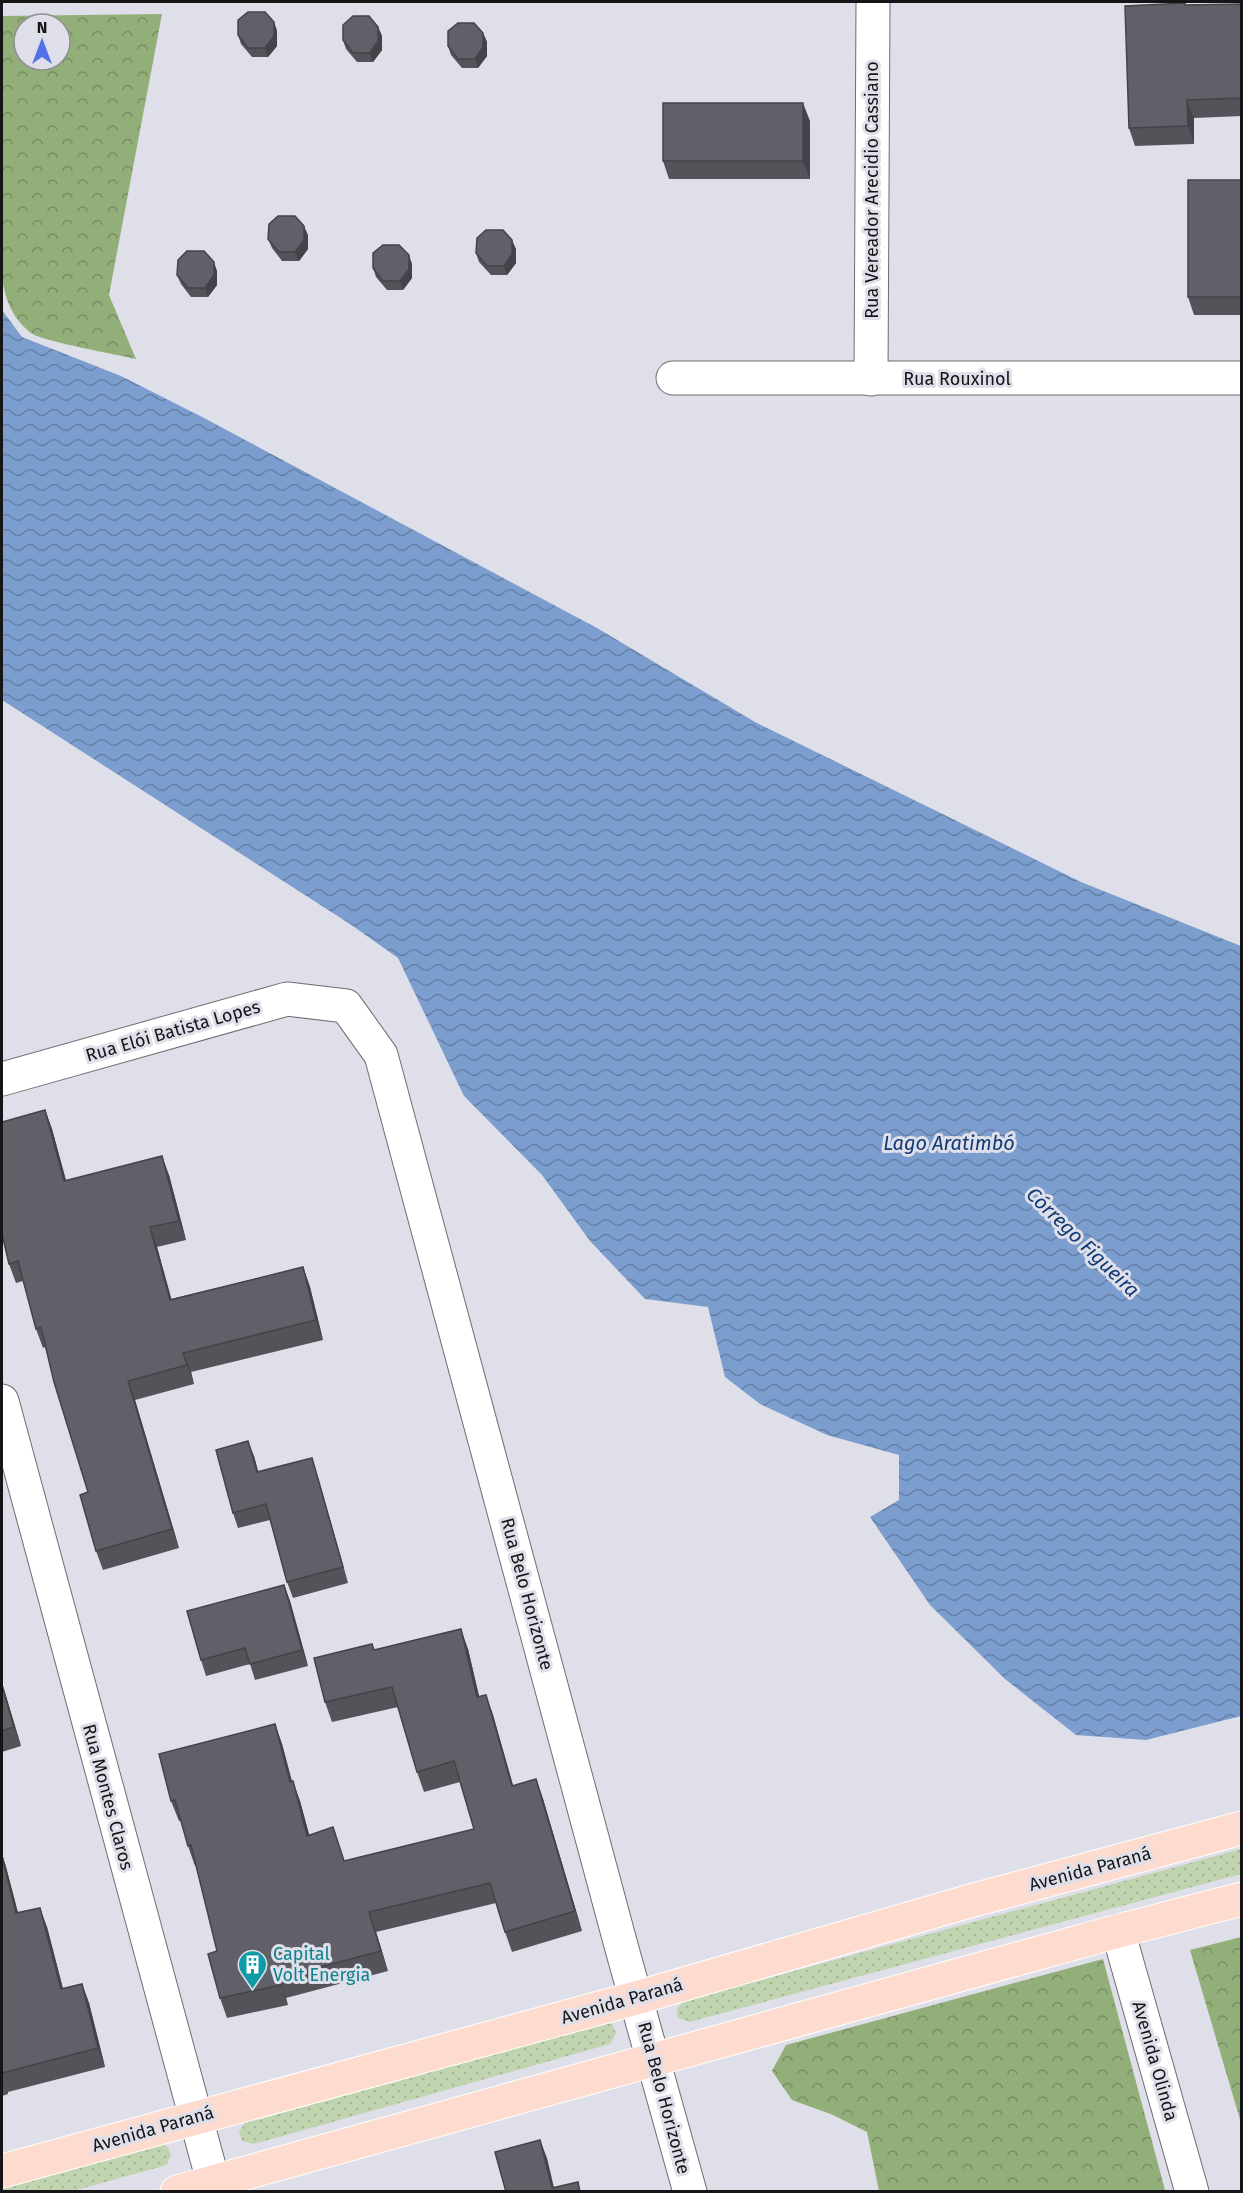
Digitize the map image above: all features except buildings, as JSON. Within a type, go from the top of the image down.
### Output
[{"type":"main road","name":"Avenida Paraná","points":[[2,2171],[636,1998],[970,1901],[1242,1828]]},
{"type":"main road","points":[[177,2192],[215,2187],[654,2060],[1118,1931],[1242,1899]]},
{"type":"street","name":"Rua Vereador Arecidio Cassiano","points":[[871,379],[873,2]]},
{"type":"street","name":"Rua Rouxinol","points":[[673,378],[1242,378]]},
{"type":"street","name":"Rua Elói Batista Lopes","points":[[2,1079],[287,999],[346,1006]]},
{"type":"street","name":"Rua Belo Horizonte","points":[[346,1006],[381,1055],[690,2192]]},
{"type":"street","name":"Rua Montes Claros","points":[[2,1401],[194,2117],[215,2187]]},
{"type":"street","name":"Avenida Olinda","points":[[1118,1931],[1192,2192]]},
{"type":"green space","points":[[162,14],[109,295],[136,359],[64,344],[31,333],[15,315],[5,293],[2,277],[2,16],[12,16],[12,72],[72,72],[72,15]]},
{"type":"green space","points":[[1241,1849],[1241,1874],[689,2022],[678,2018],[677,2009],[684,2001]]},
{"type":"green space","points":[[1242,1937],[1241,2123],[1190,1950]]},
{"type":"green space","points":[[1103,1959],[1165,2190],[879,2191],[867,2132],[833,2115],[792,2100],[772,2071],[786,2045]]},
{"type":"green space","points":[[603,2020],[612,2024],[616,2033],[610,2044],[254,2144],[242,2141],[239,2132],[246,2121]]},
{"type":"green space","points":[[160,2143],[168,2147],[171,2155],[167,2165],[73,2191],[2,2192],[2,2187]]},
{"type":"water","name":"Lago Aratimbó","points":[[2,310],[22,337],[121,376],[206,419],[597,628],[755,722],[1081,882],[1241,946],[1241,1716],[1146,1740],[1076,1735],[1005,1679],[930,1605],[870,1517],[899,1500],[899,1455],[827,1435],[760,1404],[725,1377],[708,1307],[645,1299],[590,1241],[542,1175],[464,1096],[398,958],[350,924],[2,700]]},
{"type":"place","name":"Capital Volt Energia","points":[[252,1990]]},
{"type":"water label","name":"Córrego Figueira","points":[[1083,1242]]}]
